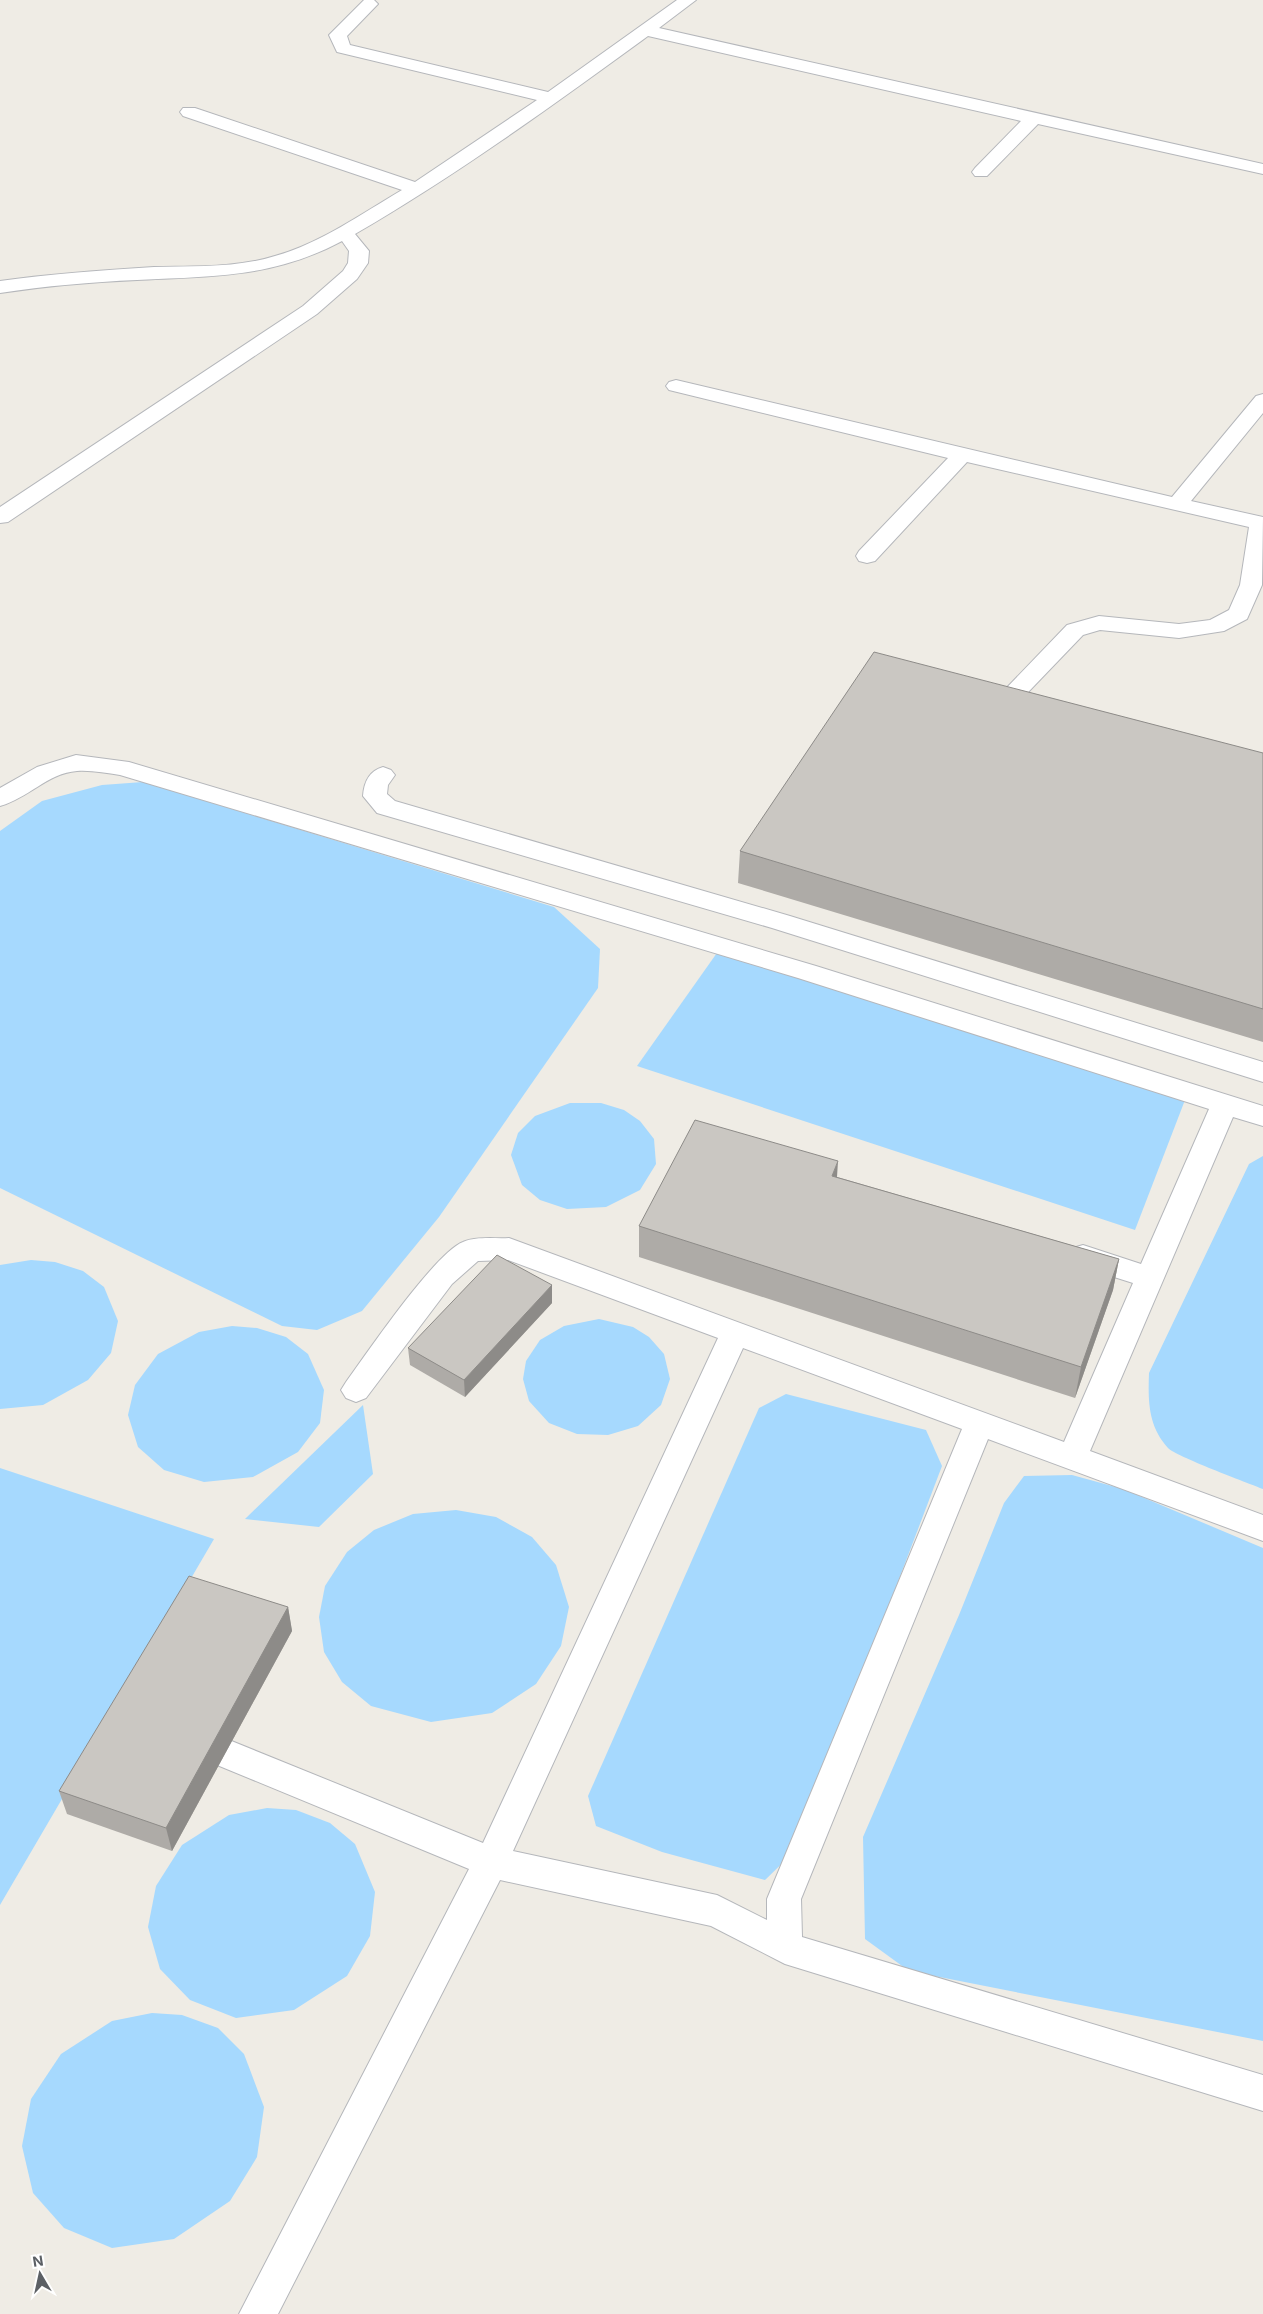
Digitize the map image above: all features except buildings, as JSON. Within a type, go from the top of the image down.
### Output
[{"type":"street","points":[[0,287],[38,281],[246,268],[281,261],[345,232],[461,162],[688,0]]},
{"type":"street","points":[[370,4],[338,35],[343,48],[551,98]]},
{"type":"street","points":[[644,30],[775,61],[1035,117],[1263,169]]},
{"type":"street","points":[[189,112],[418,189]]},
{"type":"street","points":[[981,172],[1035,117]]},
{"type":"street","points":[[0,517],[310,310],[350,275],[358,263],[359,251],[345,232]]},
{"type":"street","points":[[676,386],[1262,524],[1251,585],[1239,614],[1216,626],[1180,631],[1098,623],[1075,630],[1002,706]]},
{"type":"street","points":[[1178,504],[1263,400]]},
{"type":"street","points":[[867,556],[962,454]]},
{"type":"street","points":[[0,798],[45,772],[76,763],[121,767],[807,972],[1263,1116]]},
{"type":"street","points":[[383,775],[376,784],[375,796],[386,807],[781,922],[1263,1072]]},
{"type":"street","points":[[1072,1458],[1225,1104]]},
{"type":"street","points":[[1058,1248],[1151,1278]]},
{"type":"street","points":[[356,1390],[442,1276],[471,1250],[509,1249],[1263,1528]]},
{"type":"street","points":[[258,2314],[491,1862],[735,1333]]},
{"type":"street","points":[[785,1948],[784,1899],[979,1423]]},
{"type":"street","points":[[229,1756],[491,1862],[717,1911],[785,1948],[1263,2093]]},
{"type":"water","points":[[143,782],[554,907],[600,949],[598,988],[439,1217],[362,1311],[317,1330],[282,1326],[0,1188],[0,831],[42,801],[102,785]]},
{"type":"water","points":[[719,950],[1185,1100],[1135,1230],[637,1066]]},
{"type":"water","points":[[570,1103],[601,1103],[624,1110],[640,1121],[654,1139],[656,1164],[640,1190],[606,1207],[567,1209],[540,1200],[522,1185],[511,1155],[518,1133],[535,1116]]},
{"type":"water","points":[[1263,1156],[1263,1489],[1197,1463],[1168,1448],[1161,1440],[1153,1422],[1149,1403],[1149,1373],[1249,1164]]},
{"type":"water","points":[[31,1260],[55,1262],[83,1271],[104,1287],[118,1321],[111,1353],[88,1380],[43,1405],[0,1409],[0,1265]]},
{"type":"water","points":[[599,1319],[633,1327],[649,1337],[664,1354],[670,1379],[661,1405],[638,1426],[608,1435],[577,1434],[549,1423],[529,1401],[523,1379],[526,1361],[540,1340],[564,1326]]},
{"type":"water","points":[[232,1326],[257,1328],[286,1337],[308,1354],[324,1390],[320,1423],[298,1452],[253,1477],[204,1482],[164,1470],[138,1447],[128,1415],[135,1385],[158,1354],[199,1332]]},
{"type":"water","points":[[786,1394],[926,1430],[942,1466],[796,1850],[765,1880],[662,1852],[596,1826],[588,1796],[759,1408]]},
{"type":"water","points":[[363,1405],[373,1474],[319,1527],[245,1519]]},
{"type":"water","points":[[0,1468],[214,1539],[0,1905]]},
{"type":"water","points":[[1072,1475],[1123,1489],[1263,1548],[1263,2041],[909,1971],[865,1939],[863,1837],[959,1615],[1004,1503],[1024,1476]]},
{"type":"water","points":[[456,1510],[496,1517],[532,1537],[556,1565],[569,1607],[561,1646],[536,1684],[492,1713],[431,1722],[371,1706],[342,1682],[324,1652],[319,1617],[325,1586],[347,1552],[374,1530],[413,1514]]},
{"type":"water","points":[[267,1808],[296,1810],[330,1823],[355,1844],[375,1892],[370,1936],[347,1976],[294,2010],[236,2018],[190,2000],[160,1969],[148,1927],[156,1886],[182,1845],[229,1815]]},
{"type":"water","points":[[152,2013],[182,2015],[218,2028],[244,2054],[264,2107],[257,2157],[230,2201],[174,2239],[112,2248],[64,2228],[33,2193],[22,2146],[31,2099],[61,2054],[112,2021]]}]
